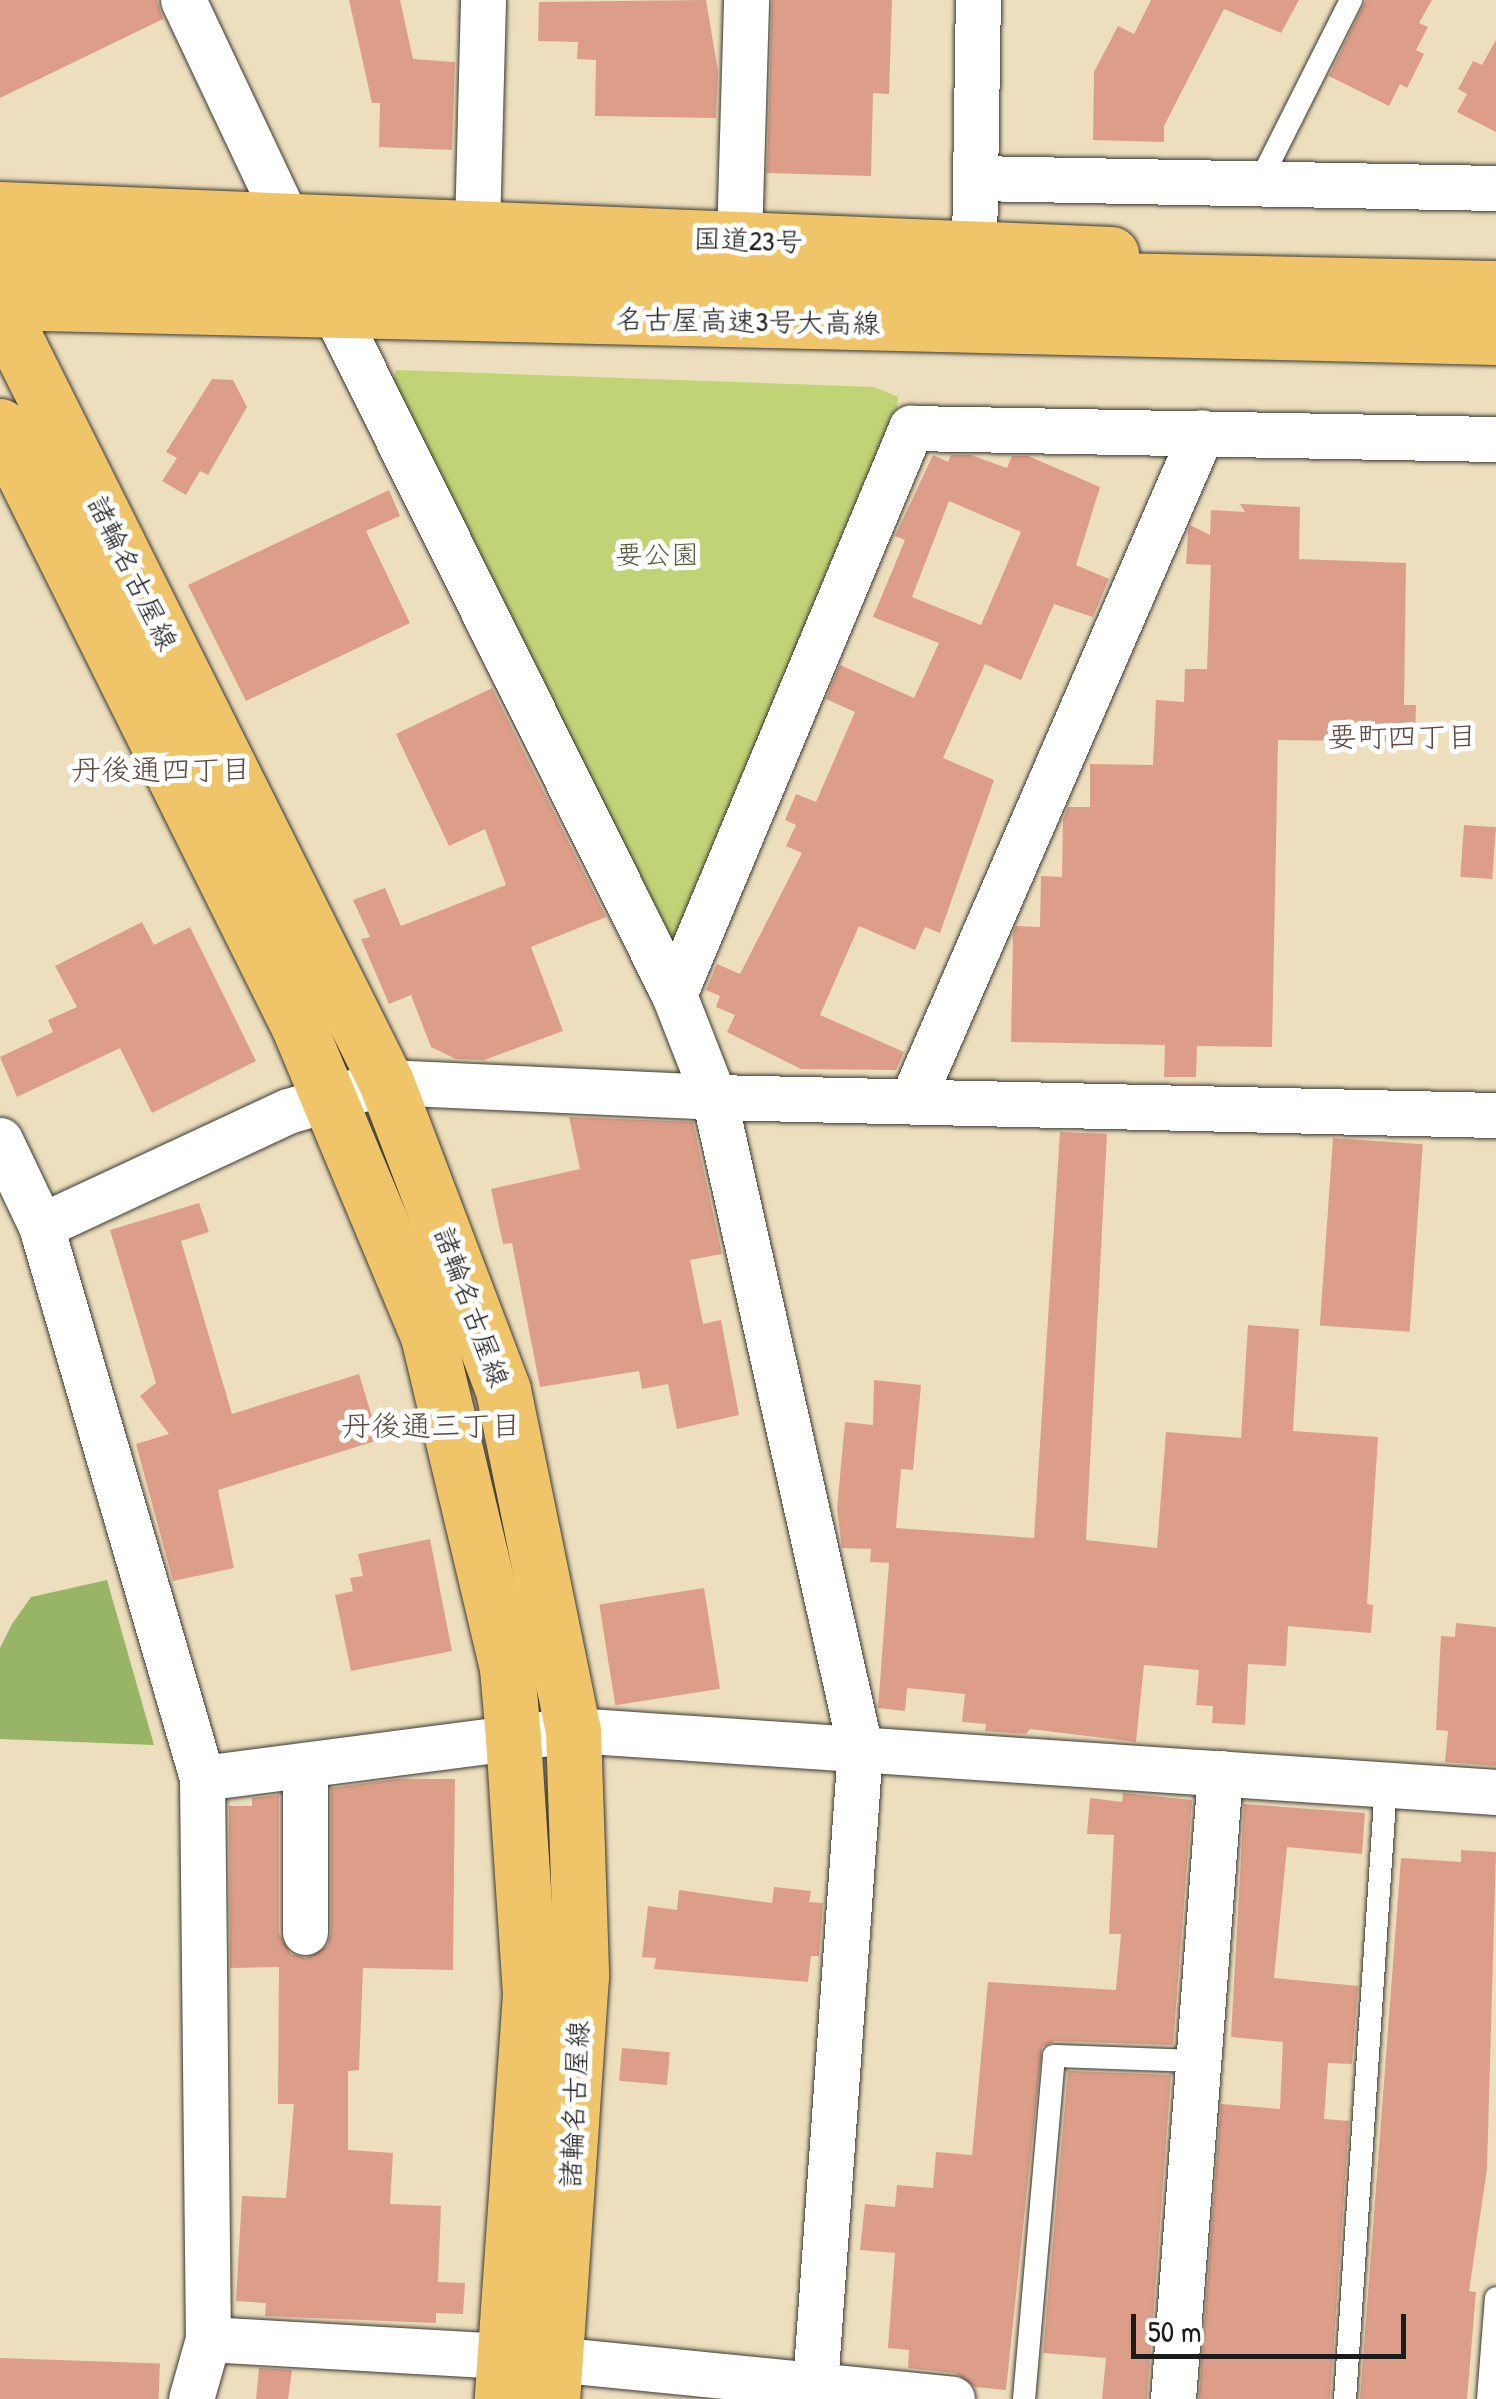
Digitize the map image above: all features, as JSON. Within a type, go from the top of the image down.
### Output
[{"type":"main road","name":"国道23号","points":[[0,209],[739,240],[1496,262]]},
{"type":"main road","name":"名古屋高速3号大高線","points":[[0,256],[1496,288]]},
{"type":"main road","name":"名古屋高速3号大高線","points":[[2,313],[1496,340]]},
{"type":"main road","points":[[2,313],[341,325],[1135,330],[1496,340]]},
{"type":"main road","name":"諸輪名古屋線","points":[[2,313],[386,1082],[503,1390],[573,1730],[581,1976],[528,2378]]},
{"type":"main road","name":"諸輪名古屋線","points":[[0,426],[329,1099],[428,1336],[508,1668],[530,1994],[528,2378]]},
{"type":"street","points":[[183,0],[288,222]]},
{"type":"street","points":[[477,229],[482,0]]},
{"type":"street","points":[[739,240],[746,0]]},
{"type":"street","points":[[974,248],[978,0]]},
{"type":"street","points":[[975,178],[1496,188]]},
{"type":"street","points":[[341,325],[674,996],[714,1097],[860,1748],[814,2392]]},
{"type":"street","points":[[674,996],[911,428],[1496,439]]},
{"type":"street","points":[[912,1100],[1202,432]]},
{"type":"street","points":[[42,1226],[288,1111],[386,1082],[714,1097],[1496,1115]]},
{"type":"street","points":[[0,1140],[42,1226],[202,1778],[208,2339],[191,2399]]},
{"type":"street","points":[[202,1778],[573,1730],[1496,1792]]},
{"type":"street","points":[[304,1766],[304,1932]]},
{"type":"street","points":[[1173,2399],[1220,1773]]},
{"type":"street","points":[[208,2339],[528,2378],[952,2399]]},
{"type":"lane","points":[[1259,183],[1350,0]]},
{"type":"lane","points":[[1344,2399],[1386,1785]]},
{"type":"lane","points":[[1024,2399],[1054,2056],[1198,2061]]},
{"type":"lane","points":[[1488,2399],[1496,2298]]},
{"type":"green space","name":"要公園","points":[[396,370],[874,387],[898,397],[896,420],[681,939],[662,943],[390,395]]},
{"type":"green space","points":[[107,1580],[154,1745],[0,1739],[0,1648],[12,1624],[31,1597]]},
{"type":"building","points":[[0,0],[157,0],[163,19],[0,98]]},
{"type":"building","points":[[349,0],[400,0],[413,59],[455,62],[452,150],[379,147],[380,103],[372,103]]},
{"type":"building","points":[[706,0],[718,71],[716,118],[595,116],[596,60],[577,59],[578,42],[538,41],[539,2]]},
{"type":"building","points":[[772,0],[892,0],[889,94],[873,93],[871,176],[767,173]]},
{"type":"building","points":[[1151,0],[1299,0],[1281,33],[1224,9],[1164,126],[1164,142],[1093,140],[1094,72],[1118,26],[1134,34]]},
{"type":"building","points":[[1366,0],[1432,0],[1419,23],[1428,27],[1416,50],[1424,54],[1407,88],[1400,84],[1389,106],[1329,76]]},
{"type":"building","points":[[1496,40],[1496,132],[1457,112],[1467,94],[1458,89],[1473,61],[1482,65]]},
{"type":"building","points":[[212,379],[233,380],[247,407],[208,475],[200,471],[186,495],[162,481],[177,458],[166,452]]},
{"type":"building","points":[[933,455],[948,462],[951,455],[971,455],[1007,468],[1012,456],[1028,456],[1100,487],[1076,565],[1109,579],[1093,617],[1054,604],[1021,680],[985,664],[943,758],[994,780],[940,933],[925,927],[915,950],[859,926],[820,1015],[904,1052],[896,1070],[801,1069],[727,1032],[735,1015],[716,1007],[720,996],[706,990],[717,964],[740,974],[802,853],[786,846],[796,825],[785,820],[796,794],[816,802],[855,712],[826,699],[840,665],[914,698],[939,643],[873,617],[905,540],[895,536]],"holes":[[[949,501],[1021,532],[981,625],[912,597]]]},
{"type":"building","points":[[389,490],[400,516],[366,531],[410,623],[246,701],[188,585]]},
{"type":"building","points":[[1240,504],[1300,507],[1299,559],[1406,563],[1404,705],[1416,705],[1415,742],[1278,740],[1272,1047],[1197,1046],[1196,1077],[1164,1077],[1165,1045],[1011,1042],[1016,926],[1040,927],[1041,876],[1062,877],[1063,819],[1068,807],[1090,807],[1090,764],[1153,765],[1156,700],[1184,702],[1185,669],[1207,669],[1211,565],[1186,564],[1188,531],[1190,525],[1210,535],[1211,510],[1245,512]]},
{"type":"building","points":[[492,688],[606,917],[531,947],[563,1031],[484,1060],[456,1059],[431,1047],[411,995],[389,1004],[361,939],[370,937],[353,900],[385,888],[401,926],[506,885],[485,829],[449,846],[396,734]]},
{"type":"building","points":[[1464,825],[1496,827],[1492,879],[1460,877]]},
{"type":"building","points":[[142,922],[154,945],[190,927],[256,1061],[152,1113],[120,1048],[17,1097],[0,1057],[53,1032],[48,1020],[77,1007],[55,966]]},
{"type":"building","points":[[569,1117],[693,1122],[722,1254],[690,1260],[703,1324],[721,1320],[739,1415],[677,1429],[668,1384],[642,1389],[639,1371],[540,1387],[512,1243],[503,1244],[491,1189],[580,1169]]},
{"type":"building","points":[[1060,1132],[1107,1134],[1086,1540],[1157,1548],[1166,1432],[1241,1438],[1248,1325],[1299,1329],[1293,1431],[1378,1437],[1367,1604],[1373,1605],[1371,1633],[1288,1626],[1286,1666],[1248,1664],[1245,1725],[1212,1723],[1213,1706],[1196,1705],[1199,1670],[1144,1665],[1136,1742],[1030,1729],[1026,1734],[985,1731],[986,1724],[962,1722],[965,1694],[907,1688],[905,1711],[878,1708],[889,1563],[870,1562],[871,1549],[842,1548],[837,1509],[845,1422],[873,1425],[874,1380],[921,1385],[913,1470],[901,1469],[896,1528],[1034,1538]]},
{"type":"building","points":[[1333,1138],[1423,1144],[1410,1332],[1320,1326]]},
{"type":"building","points":[[199,1203],[209,1232],[181,1241],[232,1414],[359,1374],[379,1440],[218,1490],[234,1568],[173,1581],[136,1444],[169,1434],[140,1396],[156,1383],[110,1230]]},
{"type":"building","points":[[430,1539],[452,1651],[351,1671],[335,1595],[353,1591],[350,1578],[363,1576],[358,1554]]},
{"type":"building","points":[[704,1588],[720,1689],[615,1705],[599,1605]]},
{"type":"building","points":[[1456,1623],[1496,1627],[1496,1766],[1445,1762],[1448,1731],[1436,1730],[1441,1636],[1455,1637]]},
{"type":"building","points":[[397,1779],[455,1779],[453,1970],[363,1968],[359,2070],[348,2071],[348,2150],[393,2153],[390,2204],[441,2206],[438,2282],[465,2283],[463,2314],[436,2313],[436,2323],[265,2316],[266,2303],[236,2301],[242,2196],[286,2198],[294,2104],[278,2104],[279,1967],[230,1968],[229,1806],[252,1806],[252,1798],[279,1795],[279,1933],[291,1954],[306,1958],[327,1946],[331,1933],[331,1788]]},
{"type":"building","points":[[1123,1793],[1192,1800],[1173,2045],[1055,2041],[1042,2047],[1006,2390],[975,2387],[955,2373],[908,2368],[909,2350],[888,2348],[895,2253],[860,2250],[865,2204],[895,2207],[897,2185],[933,2188],[936,2152],[972,2155],[988,1982],[1116,1990],[1121,1934],[1109,1934],[1114,1835],[1087,1834],[1090,1798],[1122,1802]]},
{"type":"building","points":[[1244,1804],[1365,1813],[1362,1854],[1287,1847],[1274,1978],[1358,1986],[1352,2064],[1328,2063],[1324,2119],[1349,2121],[1330,2399],[1199,2399],[1221,2104],[1280,2109],[1283,2042],[1231,2037]]},
{"type":"building","points":[[1461,1850],[1496,1852],[1487,2169],[1469,2291],[1476,2292],[1467,2399],[1360,2399],[1401,1858],[1461,1862]]},
{"type":"building","points":[[774,1887],[811,1891],[809,1902],[823,1903],[819,1956],[811,1956],[808,1982],[654,1969],[656,1958],[642,1957],[648,1906],[677,1910],[679,1890],[772,1903]]},
{"type":"building","points":[[622,2048],[670,2052],[667,2085],[619,2081]]},
{"type":"building","points":[[1068,2071],[1171,2075],[1147,2399],[1102,2399],[1106,2358],[1043,2353]]},
{"type":"building","points":[[0,2358],[160,2364],[159,2399],[0,2399]]},
{"type":"building","points":[[259,2368],[292,2370],[288,2399],[256,2399]]},
{"type":"district","name":"要町四丁目","points":[[1402,736]]},
{"type":"district","name":"丹後通四丁目","points":[[161,769]]},
{"type":"district","name":"丹後通三丁目","points":[[431,1425]]}]
